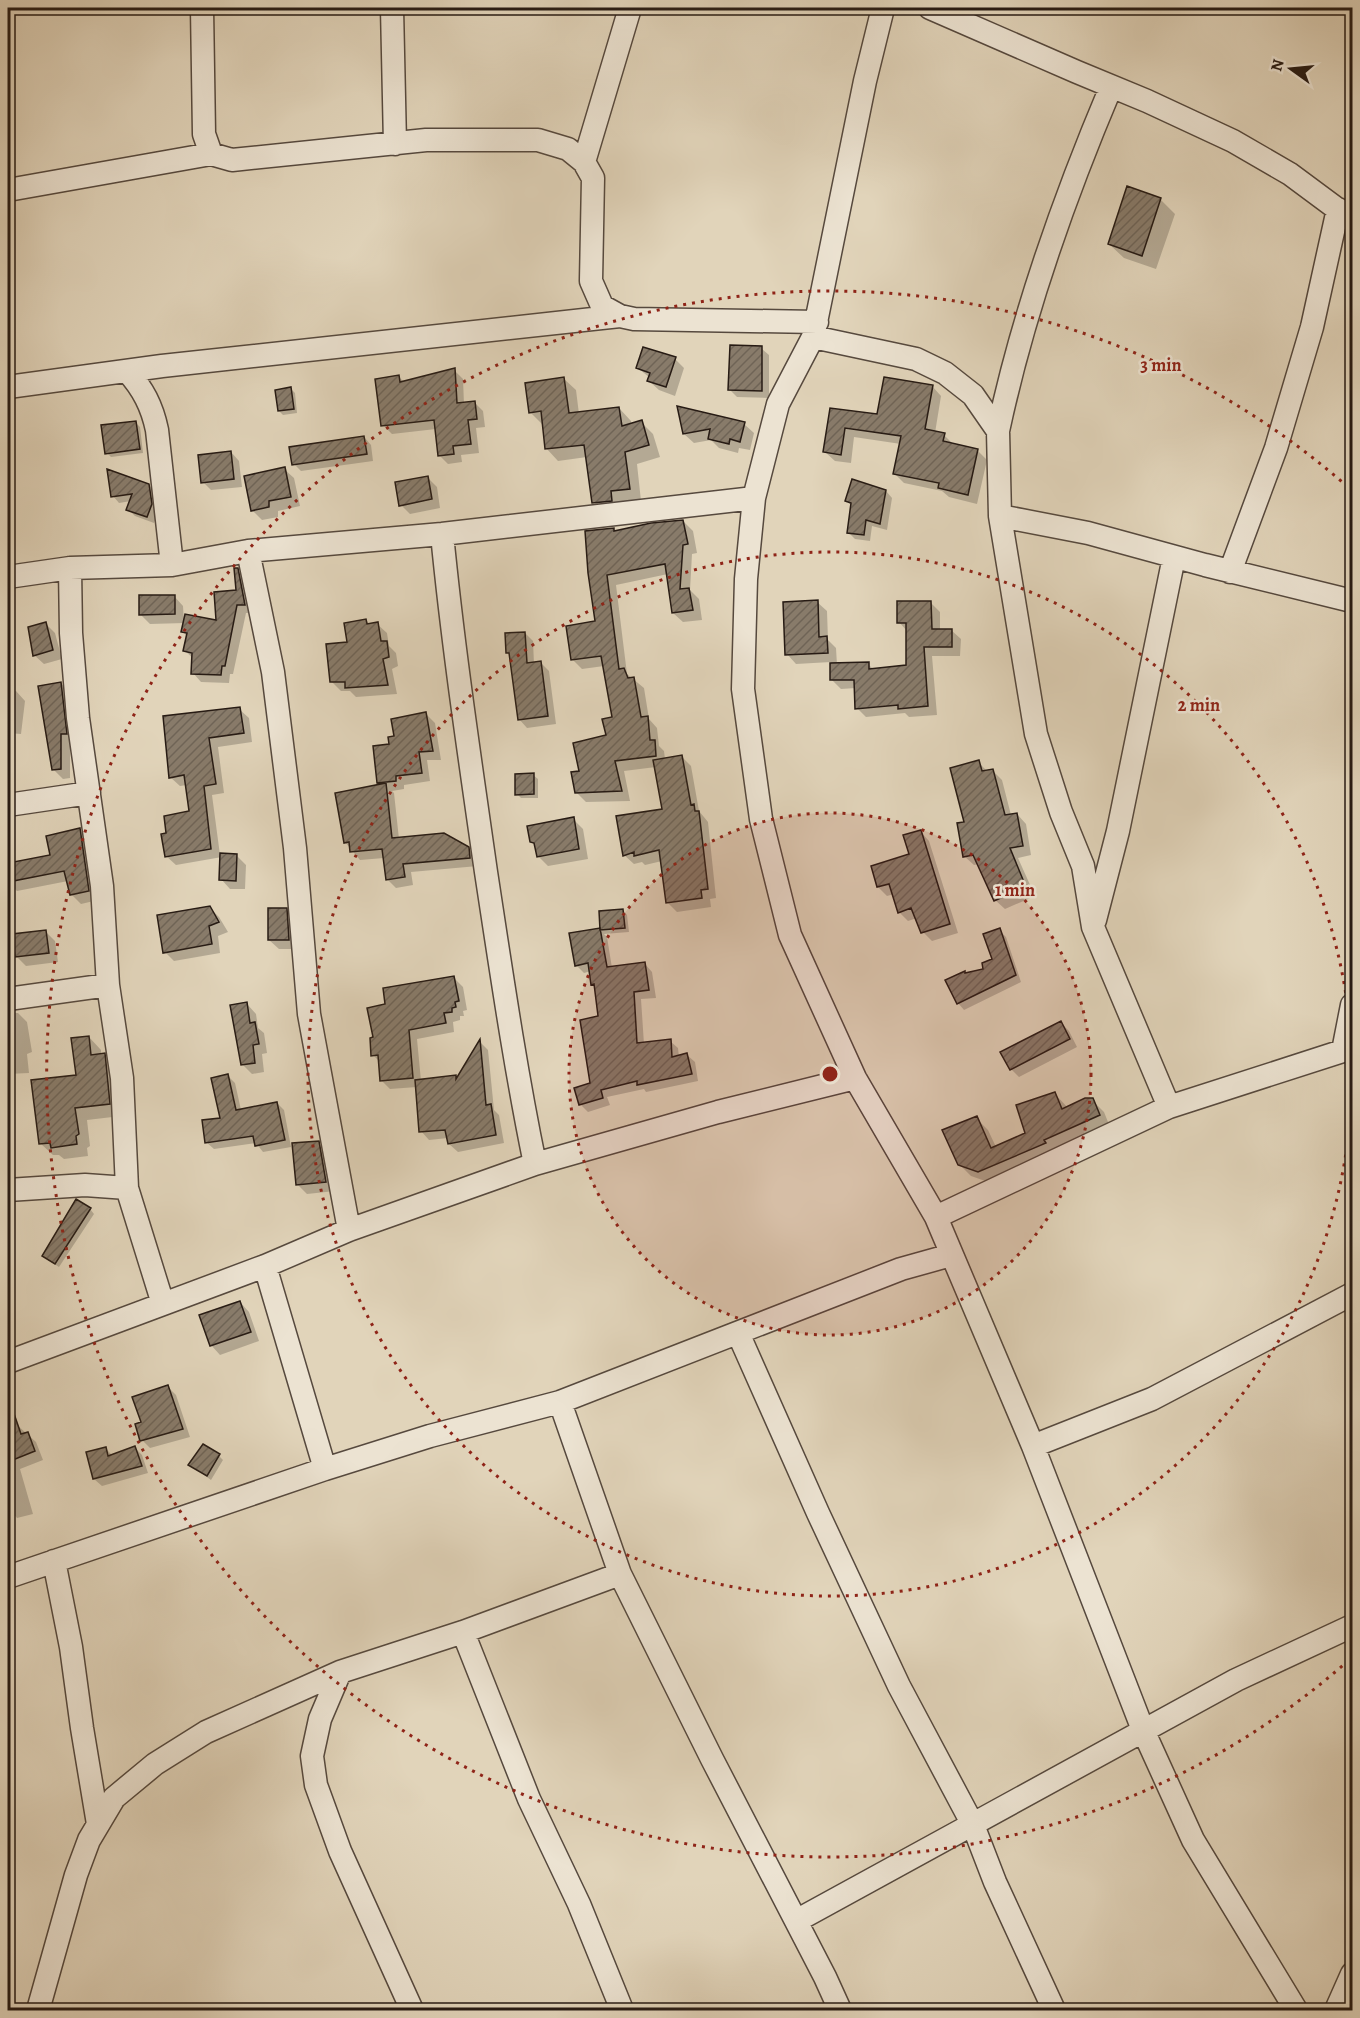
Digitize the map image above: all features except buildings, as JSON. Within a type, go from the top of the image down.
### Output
[{"type":"street","points":[[202,8],[204,135],[211,154]]},
{"type":"street","points":[[392,8],[395,144]]},
{"type":"street","points":[[584,162],[630,8]]},
{"type":"street","points":[[883,8],[865,81],[815,329],[778,404],[754,498],[746,579],[743,689],[761,819],[790,935],[855,1078],[936,1217],[1033,1446],[1143,1730],[1193,1840],[1296,2010]]},
{"type":"street","points":[[930,8],[1111,87],[1147,100],[1233,141],[1290,174],[1345,214],[1276,448],[1230,572]]},
{"type":"street","points":[[1111,87],[1084,152],[1034,294],[1011,371],[998,431],[1000,516],[1036,734],[1061,812],[1083,866],[1093,927],[1170,1107]]},
{"type":"street","points":[[8,190],[211,154],[232,160],[426,140],[538,140],[568,149],[584,162],[593,178],[591,281],[602,306],[620,316],[634,319],[815,329],[916,359],[945,373],[973,395],[998,431]]},
{"type":"street","points":[[8,387],[127,370],[620,316]]},
{"type":"street","points":[[127,370],[145,394],[153,410],[172,565]]},
{"type":"street","points":[[8,577],[70,568],[172,565],[248,551],[442,534],[754,498]]},
{"type":"street","points":[[1000,516],[1088,533],[1230,572],[1353,601]]},
{"type":"street","points":[[442,534],[450,613],[484,860],[534,1164]]},
{"type":"street","points":[[248,551],[273,672],[295,848],[309,1014],[349,1230]]},
{"type":"street","points":[[1093,927],[1118,831],[1174,557]]},
{"type":"street","points":[[70,568],[70,633],[76,697],[102,886],[108,985],[122,1078],[127,1188],[163,1304]]},
{"type":"street","points":[[8,805],[89,793]]},
{"type":"street","points":[[8,999],[108,985]]},
{"type":"street","points":[[936,1217],[1170,1107],[1348,1049],[1353,1005]]},
{"type":"street","points":[[8,1362],[265,1266],[349,1230],[534,1164],[718,1112],[855,1078]]},
{"type":"street","points":[[8,1190],[85,1185],[127,1188]]},
{"type":"street","points":[[8,1577],[325,1469],[430,1436],[560,1402],[901,1269],[951,1255]]},
{"type":"street","points":[[265,1266],[325,1469]]},
{"type":"street","points":[[1033,1446],[1152,1399],[1353,1294]]},
{"type":"street","points":[[738,1333],[898,1686],[973,1825],[995,1882],[1054,2010]]},
{"type":"street","points":[[560,1402],[620,1574],[840,2010]]},
{"type":"street","points":[[54,1562],[71,1647],[98,1824]]},
{"type":"street","points":[[38,2010],[76,1875],[89,1840],[114,1798],[155,1764],[206,1732],[340,1672],[463,1632],[620,1574]]},
{"type":"street","points":[[796,1921],[1236,1680],[1353,1626]]},
{"type":"street","points":[[463,1632],[529,1799],[579,1904],[622,2010]]},
{"type":"street","points":[[340,1672],[320,1719],[312,1756],[316,1785],[340,1851],[412,2010]]},
{"type":"street","points":[[1336,2010],[1353,1974]]}]
